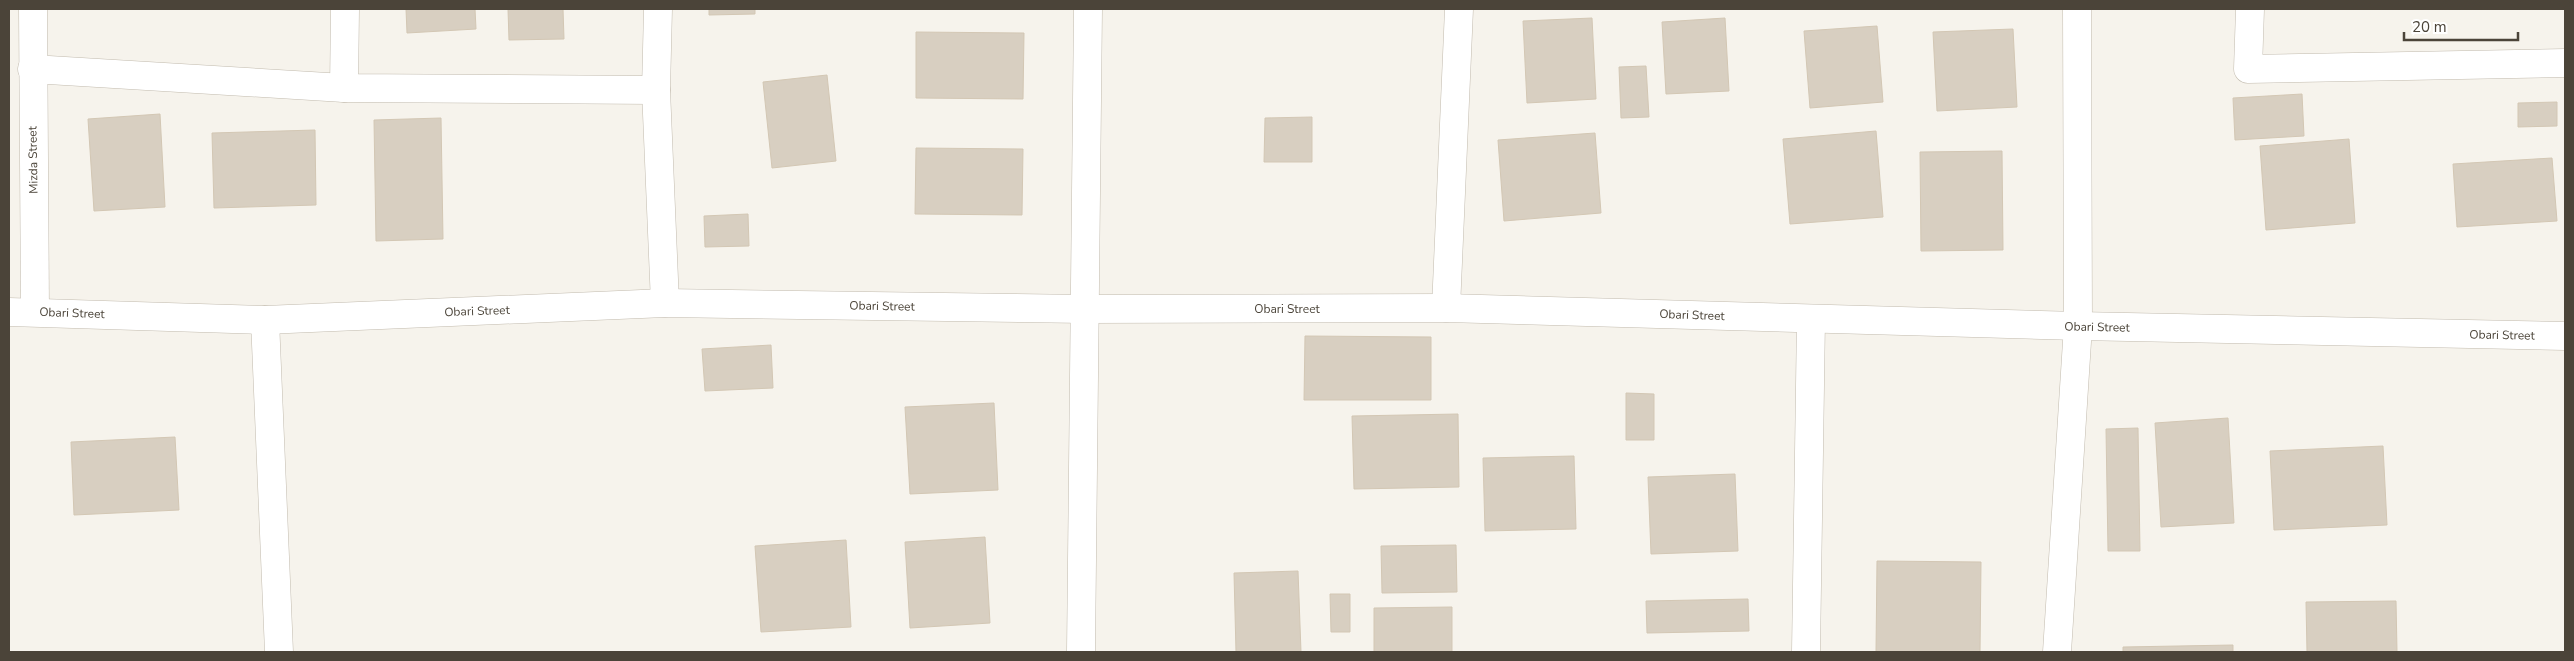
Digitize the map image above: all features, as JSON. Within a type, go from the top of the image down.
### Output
[{"type":"street","name":"Mizda Street","points":[[33,9],[32,69],[36,312]]},
{"type":"street","points":[[344,9],[344,88]]},
{"type":"street","points":[[658,9],[656,90],[665,304]]},
{"type":"street","points":[[1081,652],[1088,9]]},
{"type":"street","points":[[1446,308],[1459,9]]},
{"type":"street","points":[[2057,652],[2078,326],[2077,9]]},
{"type":"street","points":[[2250,9],[2248,69],[2565,63]]},
{"type":"street","points":[[32,69],[344,88],[656,90]]},
{"type":"street","name":"Obari Street","points":[[9,312],[265,320],[665,304],[1085,309],[1446,308],[2078,326],[2565,336]]},
{"type":"street","points":[[1806,652],[1811,319]]},
{"type":"street","points":[[265,320],[279,652]]},
{"type":"building","points":[[406,9],[475,9],[476,29],[407,33]]},
{"type":"building","points":[[508,9],[563,9],[564,39],[509,40]]},
{"type":"building","points":[[709,9],[755,9],[755,14],[709,15]]},
{"type":"building","points":[[1592,18],[1596,99],[1527,103],[1523,21]]},
{"type":"building","points":[[1725,18],[1729,91],[1666,94],[1662,22]]},
{"type":"building","points":[[1877,26],[1883,102],[1810,108],[1804,31]]},
{"type":"building","points":[[2013,29],[2017,107],[1937,111],[1933,32]]},
{"type":"building","points":[[916,32],[1024,33],[1023,99],[916,98]]},
{"type":"building","points":[[1646,66],[1649,117],[1621,118],[1619,67]]},
{"type":"building","points":[[827,75],[836,161],[772,168],[763,82]]},
{"type":"building","points":[[2302,94],[2304,136],[2235,140],[2233,98]]},
{"type":"building","points":[[2557,102],[2557,126],[2518,127],[2518,103]]},
{"type":"building","points":[[160,114],[165,207],[94,211],[88,119]]},
{"type":"building","points":[[1312,117],[1312,162],[1264,162],[1265,118]]},
{"type":"building","points":[[441,118],[443,239],[376,241],[374,120]]},
{"type":"building","points":[[315,130],[316,205],[214,208],[212,133]]},
{"type":"building","points":[[1876,131],[1883,217],[1790,224],[1783,139]]},
{"type":"building","points":[[1595,133],[1601,213],[1504,221],[1498,140]]},
{"type":"building","points":[[2349,139],[2355,223],[2266,230],[2260,146]]},
{"type":"building","points":[[916,148],[1023,149],[1022,215],[915,214]]},
{"type":"building","points":[[2002,151],[2003,250],[1921,251],[1920,152]]},
{"type":"building","points":[[2552,158],[2557,221],[2457,227],[2453,164]]},
{"type":"building","points":[[748,214],[749,246],[705,247],[704,216]]},
{"type":"building","points":[[1305,336],[1431,337],[1431,400],[1304,400]]},
{"type":"building","points":[[771,345],[773,388],[705,391],[702,349]]},
{"type":"building","points":[[1626,393],[1654,394],[1654,440],[1626,440]]},
{"type":"building","points":[[994,403],[998,490],[910,494],[905,407]]},
{"type":"building","points":[[1458,414],[1459,487],[1354,489],[1352,416]]},
{"type":"building","points":[[2228,418],[2234,523],[2161,527],[2155,423]]},
{"type":"building","points":[[2138,428],[2140,551],[2108,551],[2106,429]]},
{"type":"building","points":[[175,437],[179,510],[74,515],[71,442]]},
{"type":"building","points":[[2383,446],[2387,525],[2274,530],[2270,451]]},
{"type":"building","points":[[1574,456],[1576,529],[1485,531],[1483,458]]},
{"type":"building","points":[[1735,474],[1738,551],[1651,554],[1648,477]]},
{"type":"building","points":[[985,537],[990,623],[910,628],[905,542]]},
{"type":"building","points":[[846,540],[851,627],[761,632],[755,546]]},
{"type":"building","points":[[1456,545],[1457,592],[1382,593],[1381,546]]},
{"type":"building","points":[[1877,561],[1981,562],[1980,652],[1876,652]]},
{"type":"building","points":[[1298,571],[1301,652],[1236,652],[1234,573]]},
{"type":"building","points":[[1330,594],[1350,594],[1350,632],[1331,632]]},
{"type":"building","points":[[1748,599],[1749,631],[1647,633],[1646,601]]},
{"type":"building","points":[[2396,601],[2397,652],[2307,652],[2306,602]]},
{"type":"building","points":[[1452,607],[1452,652],[1374,652],[1374,608]]},
{"type":"building","points":[[2233,645],[2233,652],[2123,652],[2123,647]]}]
